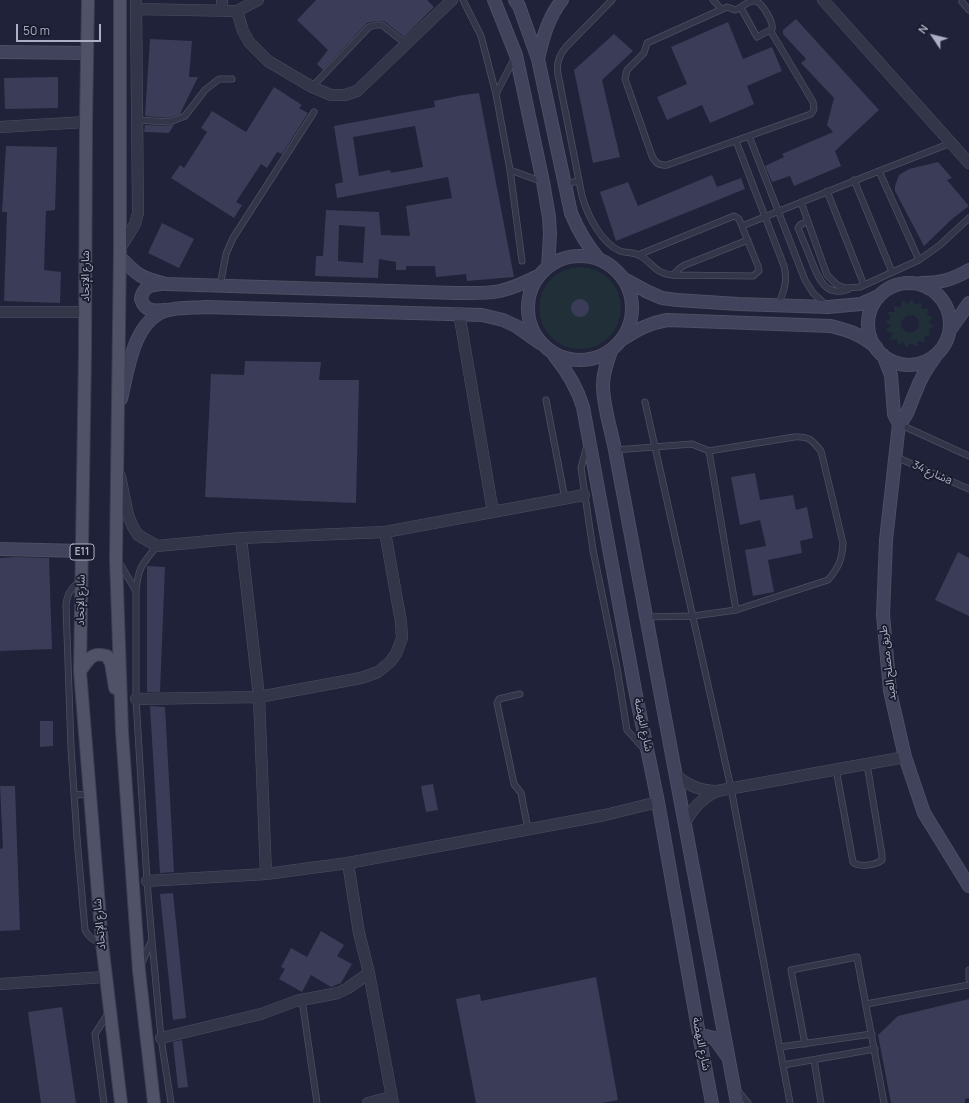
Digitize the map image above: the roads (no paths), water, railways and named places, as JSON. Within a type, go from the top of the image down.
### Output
[{"type":"main road","name":"شارع الإتحاد","points":[[88,0],[86,122],[86,312],[80,671],[105,977],[121,1103]]},
{"type":"main road","points":[[120,0],[120,253],[116,559],[122,732],[139,971],[154,1103]]},
{"type":"main road","points":[[80,671],[92,656],[98,653],[106,656],[111,663],[122,732]]},
{"type":"street","points":[[166,284],[146,279],[139,275],[120,253],[135,224],[138,213],[136,4],[222,5],[237,11],[258,0]]},
{"type":"street","points":[[237,11],[243,31],[249,42],[268,60],[312,87],[331,96],[357,92],[452,0]]},
{"type":"street","points":[[494,0],[516,55],[543,182],[549,217],[550,234],[548,267]]},
{"type":"street","points":[[515,0],[519,6],[538,59],[571,213],[578,230],[586,243],[598,258],[613,267],[624,279],[631,294],[633,310],[630,325],[622,340]]},
{"type":"street","points":[[538,59],[548,21],[562,0]]},
{"type":"street","points":[[823,0],[969,163]]},
{"type":"street","points":[[0,52],[87,53]]},
{"type":"street","points":[[0,127],[86,122]]},
{"type":"street","points":[[598,258],[572,256],[559,260],[538,276],[500,291],[456,293],[166,284],[149,286],[145,288],[141,299],[143,305],[148,309],[158,311],[205,307],[459,313],[482,315],[503,320],[516,326],[554,355],[568,360],[583,361],[598,358],[611,351],[622,340],[639,329],[667,320],[831,326],[847,330],[861,336],[893,361],[904,364],[916,364],[927,361],[937,354]]},
{"type":"street","points":[[624,279],[662,298],[738,304],[828,307],[861,304],[902,283],[938,283],[946,281],[969,270]]},
{"type":"street","points":[[538,276],[530,292],[527,310],[531,327],[540,343]]},
{"type":"street","points":[[915,283],[928,287],[939,295],[946,306],[950,318],[950,331]]},
{"type":"street","points":[[879,296],[873,305],[869,316],[870,332],[879,351]]},
{"type":"street","points":[[898,424],[909,412],[921,379],[945,344],[950,331],[969,302]]},
{"type":"street","points":[[0,309],[0,313],[86,312]]},
{"type":"street","points":[[118,412],[133,350],[141,331],[166,310]]},
{"type":"street","points":[[459,313],[493,512]]},
{"type":"street","name":"شارع النهضة","points":[[611,351],[603,384],[604,396],[647,617],[737,1103]]},
{"type":"street","name":"طريق مصلح العيد","points":[[879,351],[890,375],[894,414],[898,424],[886,540],[882,615],[890,691],[905,757],[924,813],[968,882]]},
{"type":"street","name":"شارع النهضة","points":[[554,355],[567,371],[579,394],[590,437],[635,690],[658,802],[712,1103]]},
{"type":"street","points":[[117,463],[128,515],[133,527],[138,535],[157,546],[241,538],[385,532],[584,495]]},
{"type":"street","points":[[136,699],[259,697],[361,678],[378,672],[390,662],[396,654],[402,638],[401,622],[385,532]]},
{"type":"street","points":[[241,538],[259,697],[266,874]]},
{"type":"street","points":[[0,549],[82,551]]},
{"type":"street","points":[[685,823],[694,807],[709,795],[717,791],[905,757]]},
{"type":"street","points":[[676,776],[691,786],[699,789],[717,791]]},
{"type":"street","points":[[147,881],[266,874],[348,863],[605,814],[658,802]]},
{"type":"street","points":[[348,863],[359,933],[369,974],[392,1100],[368,1103]]},
{"type":"street","points":[[161,1038],[261,1014],[302,1000],[338,993],[369,974]]},
{"type":"street","points":[[0,984],[105,977]]},
{"type":"street","points":[[700,1040],[706,1036],[714,1038],[730,1060]]},
{"type":"lane","points":[[463,0],[481,36],[496,94],[510,170],[522,261]]},
{"type":"lane","points":[[612,0],[566,47],[558,62],[558,74],[579,181],[588,214],[602,235],[617,249],[638,255],[659,272],[673,275],[753,276],[756,275],[759,268],[738,217],[734,216],[638,255]]},
{"type":"lane","points":[[713,0],[721,10]]},
{"type":"lane","points":[[741,8],[756,36],[758,37],[773,27],[773,23],[759,2],[752,1],[736,10],[728,7],[647,43],[644,53],[627,70],[625,76],[652,156],[660,165],[667,165],[809,115],[814,109],[813,102],[770,30]]},
{"type":"lane","points":[[962,2],[969,10]]},
{"type":"lane","points":[[312,87],[369,27],[376,24],[382,25],[406,44]]},
{"type":"lane","points":[[496,94],[516,55]]},
{"type":"lane","points":[[137,120],[170,122],[185,116],[205,90],[219,79],[232,79]]},
{"type":"lane","points":[[220,286],[226,254],[233,238],[314,112]]},
{"type":"lane","points":[[749,136],[805,280],[813,293],[828,307]]},
{"type":"lane","points":[[736,141],[786,273],[786,286],[778,305]]},
{"type":"lane","points":[[742,226],[854,180],[951,144]]},
{"type":"lane","points":[[510,170],[543,182]]},
{"type":"lane","points":[[879,171],[919,260]]},
{"type":"lane","points":[[854,180],[892,272]]},
{"type":"lane","points":[[565,184],[579,181]]},
{"type":"lane","points":[[827,192],[864,285]]},
{"type":"lane","points":[[801,202],[827,275],[837,285],[851,288]]},
{"type":"lane","points":[[808,221],[800,225],[798,228],[818,278],[824,285],[832,290],[841,291],[864,285],[919,260],[940,245],[969,218]]},
{"type":"lane","points":[[673,275],[685,265],[748,240]]},
{"type":"lane","points":[[546,400],[565,499]]},
{"type":"lane","points":[[645,402],[731,788],[790,1103]]},
{"type":"lane","points":[[898,424],[969,456]]},
{"type":"lane","points":[[615,450],[692,444],[709,451],[805,436],[814,442],[821,451],[844,543],[842,557],[838,568],[828,580],[736,610],[693,616],[647,617]]},
{"type":"lane","points":[[590,437],[582,468],[584,495],[593,550],[617,668],[627,730],[649,754]]},
{"type":"lane","points":[[709,451],[736,610]]},
{"type":"lane","name":"شارع 34a","points":[[895,457],[969,489]]},
{"type":"lane","points":[[157,546],[143,563],[137,576],[136,699],[152,941],[161,1038],[171,1103]]},
{"type":"lane","points":[[116,559],[136,592]]},
{"type":"lane","points":[[81,581],[70,591],[66,605],[74,795],[85,930],[95,941],[102,943]]},
{"type":"lane","points":[[520,694],[499,699],[497,704],[514,784],[521,793],[528,829]]},
{"type":"lane","points":[[836,769],[852,860],[855,864],[860,866],[878,862],[882,858],[867,764]]},
{"type":"lane","points":[[74,795],[89,794]]},
{"type":"lane","points":[[139,971],[152,941]]},
{"type":"lane","points":[[805,1044],[791,970],[857,957],[884,1103]]},
{"type":"lane","points":[[969,970],[969,979]]},
{"type":"lane","points":[[866,1004],[969,985]]},
{"type":"lane","points":[[302,1000],[318,1103]]},
{"type":"lane","points":[[104,1103],[95,1034],[109,1011]]},
{"type":"lane","points":[[780,1047],[872,1034]]},
{"type":"lane","points":[[783,1065],[875,1049]]},
{"type":"lane","points":[[814,1060],[821,1103]]},
{"type":"lane","points":[[734,1088],[748,1103]]}]
